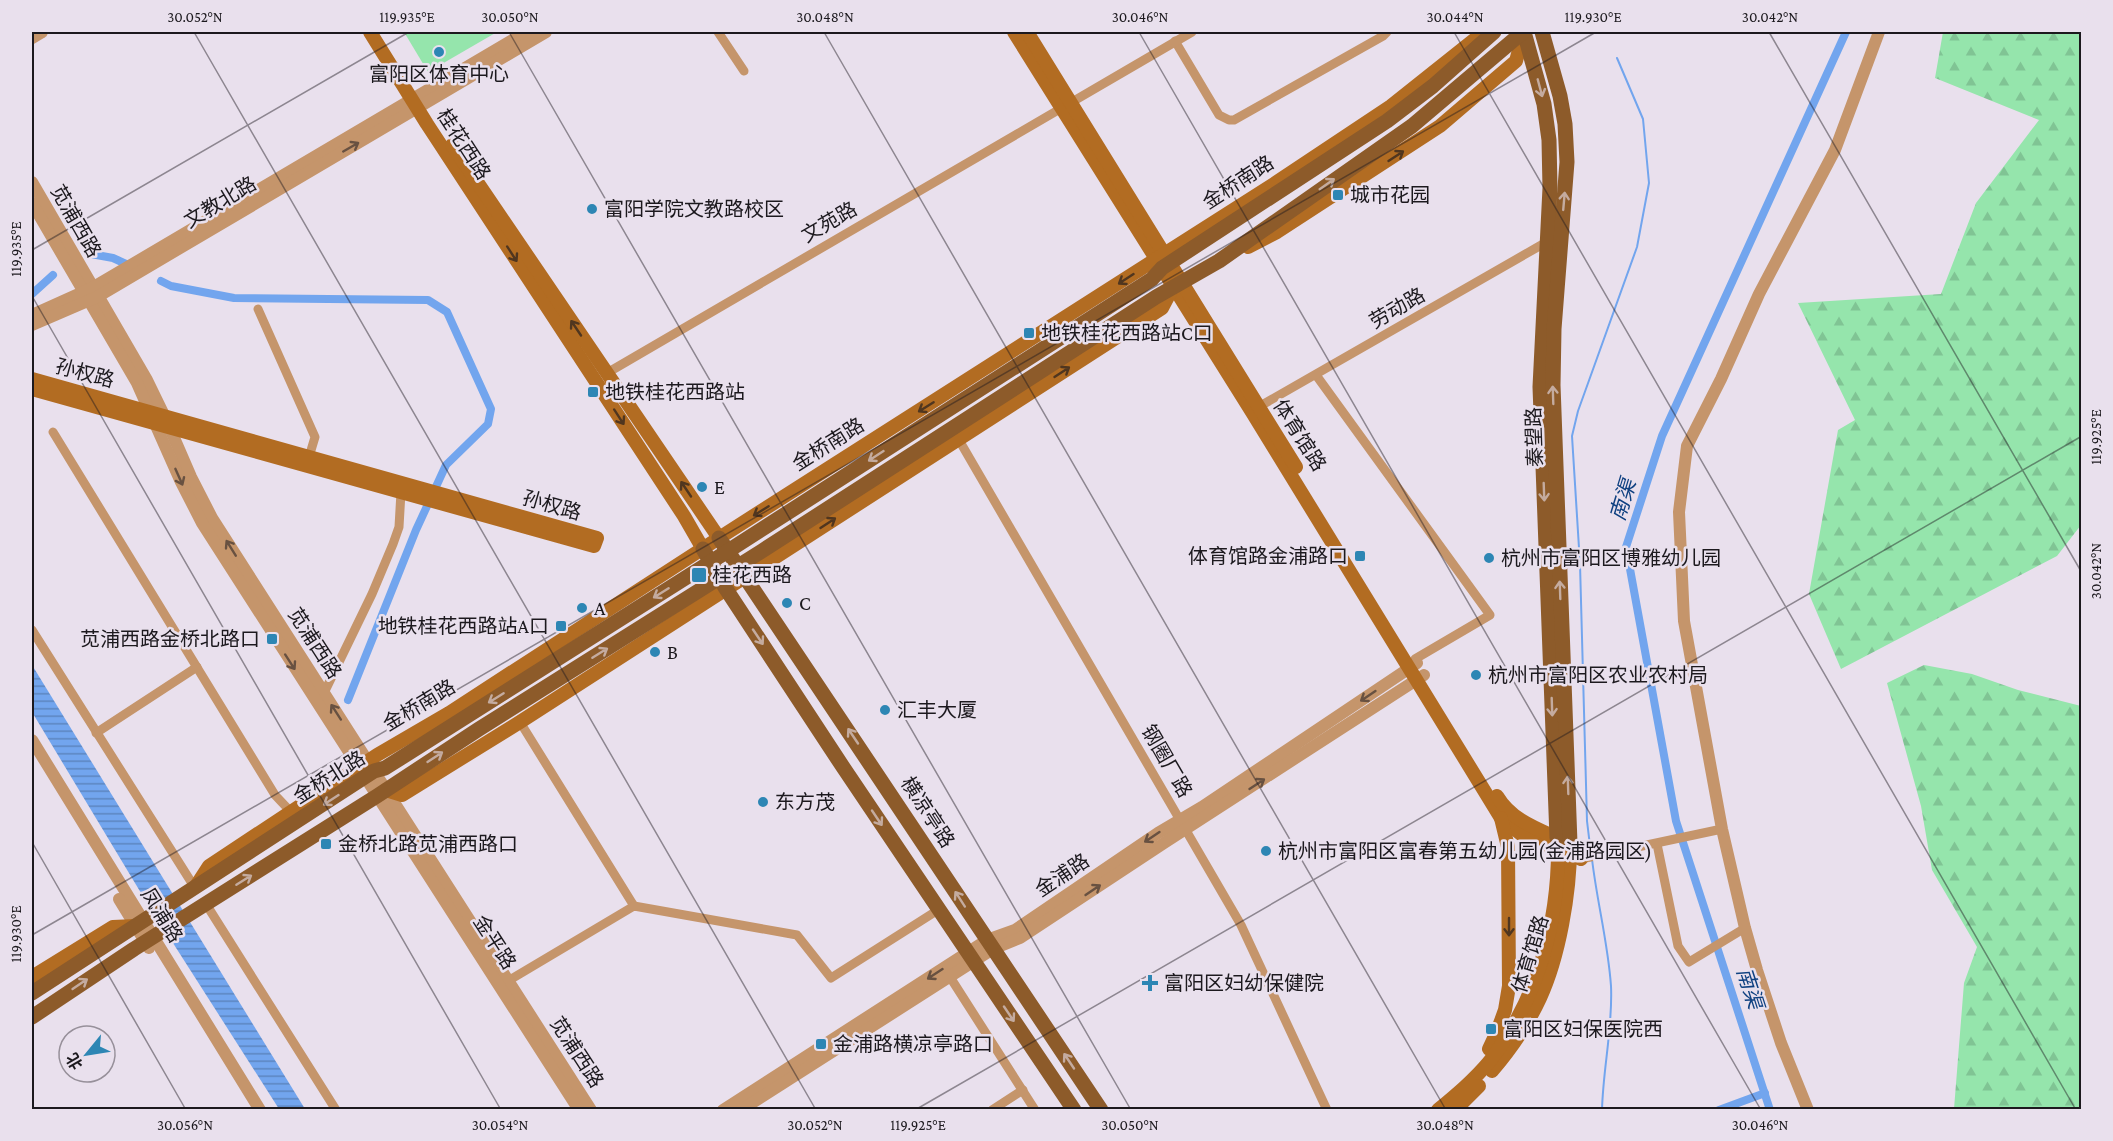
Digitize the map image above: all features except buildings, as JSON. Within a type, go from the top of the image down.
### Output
[{"type":"main road","name":"桂花西路","points":[[370,32],[719,538]]},
{"type":"main road","name":"桂花西路","points":[[381,32],[418,102],[684,516],[706,555]]},
{"type":"main road","name":"体育馆路","points":[[1014,32],[1065,104],[1178,284],[1502,812],[1508,848],[1509,986],[1505,1010],[1497,1032],[1466,1086]]},
{"type":"main road","name":"体育馆路","points":[[1027,32],[1065,104]]},
{"type":"main road","name":"金桥南路","points":[[728,551],[1152,279],[1163,261],[1391,106],[1484,32]]},
{"type":"main road","name":"金桥南路","points":[[189,892],[209,866],[291,812],[366,769],[449,713],[706,555],[719,538],[1387,121],[1433,86],[1494,32]]},
{"type":"main road","name":"秦望路","points":[[1524,32],[1545,104],[1549,140],[1554,238],[1553,385],[1570,851]]},
{"type":"main road","points":[[742,571],[1028,380],[1178,284],[1219,261],[1412,126],[1524,32]]},
{"type":"main road","name":"秦望路","points":[[1542,32],[1560,96],[1565,124],[1567,162],[1554,238]]},
{"type":"main road","points":[[742,571],[959,440],[1162,308],[1178,284]]},
{"type":"main road","name":"孙权路","points":[[32,379],[161,420],[409,491],[441,499],[597,538],[594,546],[441,499]]},
{"type":"main road","points":[[1016,402],[1028,380]]},
{"type":"main road","name":"孙权路","points":[[32,389],[309,458],[409,491]]},
{"type":"main road","points":[[953,390],[978,390]]},
{"type":"main road","name":"横凉亭路","points":[[719,538],[1101,1110]]},
{"type":"main road","name":"金桥北路","points":[[32,993],[189,892],[366,769],[385,768],[475,711],[706,555],[728,551]]},
{"type":"main road","points":[[706,555],[722,583],[938,910],[1074,1110]]},
{"type":"main road","name":"金桥北路","points":[[33,1017],[153,937],[479,729],[742,571]]},
{"type":"main road","name":"金桥北路","points":[[381,793],[402,795],[520,722],[722,583]]},
{"type":"main road","points":[[449,713],[475,711]]},
{"type":"main road","name":"体育馆路","points":[[1502,812],[1517,818],[1570,851]]},
{"type":"main road","name":"体育馆路","points":[[1438,1110],[1488,1063],[1512,1028],[1540,969],[1549,940],[1554,906],[1570,851]]},
{"type":"main road","name":"体育馆路","points":[[1455,1110],[1504,1057],[1540,998],[1557,946],[1566,898],[1570,851]]},
{"type":"main road","name":"金桥北路","points":[[32,977],[113,927],[143,921]]},
{"type":"street","points":[[32,38],[42,32]]},
{"type":"street","points":[[418,102],[526,32]]},
{"type":"street","points":[[418,102],[546,32]]},
{"type":"street","points":[[718,32],[744,71]]},
{"type":"street","name":"文苑路","points":[[607,373],[1192,32]]},
{"type":"street","points":[[1175,41],[1219,115],[1234,120],[1387,32]]},
{"type":"street","points":[[1808,1110],[1780,1043],[1739,931],[1684,621],[1679,512],[1687,446],[1721,379],[1759,294],[1834,150],[1879,32]]},
{"type":"street","name":"文教北路","points":[[32,325],[90,295],[418,102]]},
{"type":"street","name":"苋浦西路","points":[[32,182],[90,295]]},
{"type":"street","name":"苋浦西路","points":[[32,203],[147,380],[181,482],[202,524],[508,981],[591,1110]]},
{"type":"street","name":"劳动路","points":[[1256,409],[1554,238]]},
{"type":"street","name":"文教北路","points":[[32,315],[90,295]]},
{"type":"street","points":[[258,309],[315,437],[309,458]]},
{"type":"street","points":[[1316,375],[1490,615],[1416,669]]},
{"type":"street","name":"苋浦西路","points":[[161,420],[212,518],[324,693],[366,769]]},
{"type":"street","points":[[53,432],[275,795],[291,812]]},
{"type":"street","name":"钢圈厂路","points":[[959,440],[1241,925],[1327,1110]]},
{"type":"street","points":[[324,693],[372,594],[393,544],[409,491]]},
{"type":"street","points":[[32,630],[189,892]]},
{"type":"street","points":[[96,734],[197,667]]},
{"type":"street","name":"金浦路","points":[[723,1110],[990,944],[1020,939],[1183,825],[1416,669]]},
{"type":"street","points":[[520,722],[634,906]]},
{"type":"street","name":"凤浦路","points":[[32,740],[260,1110]]},
{"type":"street","name":"凤浦路","points":[[32,754],[143,921]]},
{"type":"street","name":"金平路","points":[[381,793],[579,1110]]},
{"type":"street","points":[[1570,851],[1604,855],[1722,829]]},
{"type":"street","points":[[1661,843],[1678,946],[1689,962],[1739,931]]},
{"type":"street","points":[[508,981],[634,906],[797,935],[831,978],[938,910]]},
{"type":"street","points":[[200,908],[336,1110]]},
{"type":"street","name":"凤浦路","points":[[153,937],[251,1110]]},
{"type":"street","name":"金浦路","points":[[741,1110],[950,977],[970,957]]},
{"type":"street","points":[[950,977],[1035,1110]]},
{"type":"street","points":[[992,1110],[1023,1090]]},
{"type":"green space","name":"富阳区体育中心","points":[[404,32],[497,32],[428,72]]},
{"type":"green space","points":[[1943,32],[2081,32],[2081,525],[2057,556],[1841,669],[1809,594],[1838,430],[1855,420],[1798,303],[1941,294],[1976,203],[2039,120],[1935,78]]},
{"type":"green space","points":[[1924,665],[1972,674],[2018,690],[2081,706],[2081,1109],[1954,1109],[1964,983],[1977,947],[1932,870],[1921,806],[1887,683]]},
{"type":"water","points":[[32,665],[305,1109],[279,1109],[141,893],[32,712]]},
{"type":"waterway","name":"南渠","points":[[1770,1110],[1676,821],[1626,547],[1662,436],[1846,32]]},
{"type":"waterway","points":[[1591,854],[1587,821],[1580,564],[1572,436],[1578,411],[1637,247],[1649,183],[1643,119],[1617,58]]},
{"type":"waterway","points":[[91,254],[113,258],[126,264]]},
{"type":"waterway","points":[[32,294],[53,275]]},
{"type":"waterway","points":[[161,281],[171,286],[234,298],[428,300],[447,312],[491,409],[488,424],[446,465],[416,530],[348,700]]},
{"type":"waterway","points":[[1592,859],[1611,986],[1611,1017],[1602,1110]]},
{"type":"waterway","points":[[1719,1110],[1765,1093]]},
{"type":"place","name":"富阳区体育中心","points":[[439,52]]},
{"type":"place","name":"城市花园","points":[[1338,195]]},
{"type":"place","name":"富阳学院文教路校区","points":[[592,209]]},
{"type":"place","name":"地铁桂花西路站C口","points":[[1029,333]]},
{"type":"place","name":"地铁桂花西路站","points":[[593,392]]},
{"type":"place","name":"E","points":[[702,487]]},
{"type":"place","name":"体育馆路金浦路口","points":[[1360,556]]},
{"type":"place","name":"杭州市富阳区博雅幼儿园","points":[[1489,558]]},
{"type":"place","name":"桂花西路","points":[[699,575]]},
{"type":"place","name":"C","points":[[787,603]]},
{"type":"place","name":"A","points":[[582,608]]},
{"type":"place","name":"地铁桂花西路站A口","points":[[561,626]]},
{"type":"place","name":"苋浦西路金桥北路口","points":[[272,639]]},
{"type":"place","name":"B","points":[[655,652]]},
{"type":"place","name":"杭州市富阳区农业农村局","points":[[1476,675]]},
{"type":"place","name":"汇丰大厦","points":[[885,710]]},
{"type":"place","name":"东方茂","points":[[763,802]]},
{"type":"place","name":"金桥北路苋浦西路口","points":[[326,844]]},
{"type":"place","name":"杭州市富阳区富春第五幼儿园(金浦路园区)","points":[[1266,851]]},
{"type":"place","name":"富阳区妇幼保健院","points":[[1150,983]]},
{"type":"place","name":"富阳区妇保医院西","points":[[1491,1029]]},
{"type":"place","name":"金浦路横凉亭路口","points":[[821,1044]]}]
